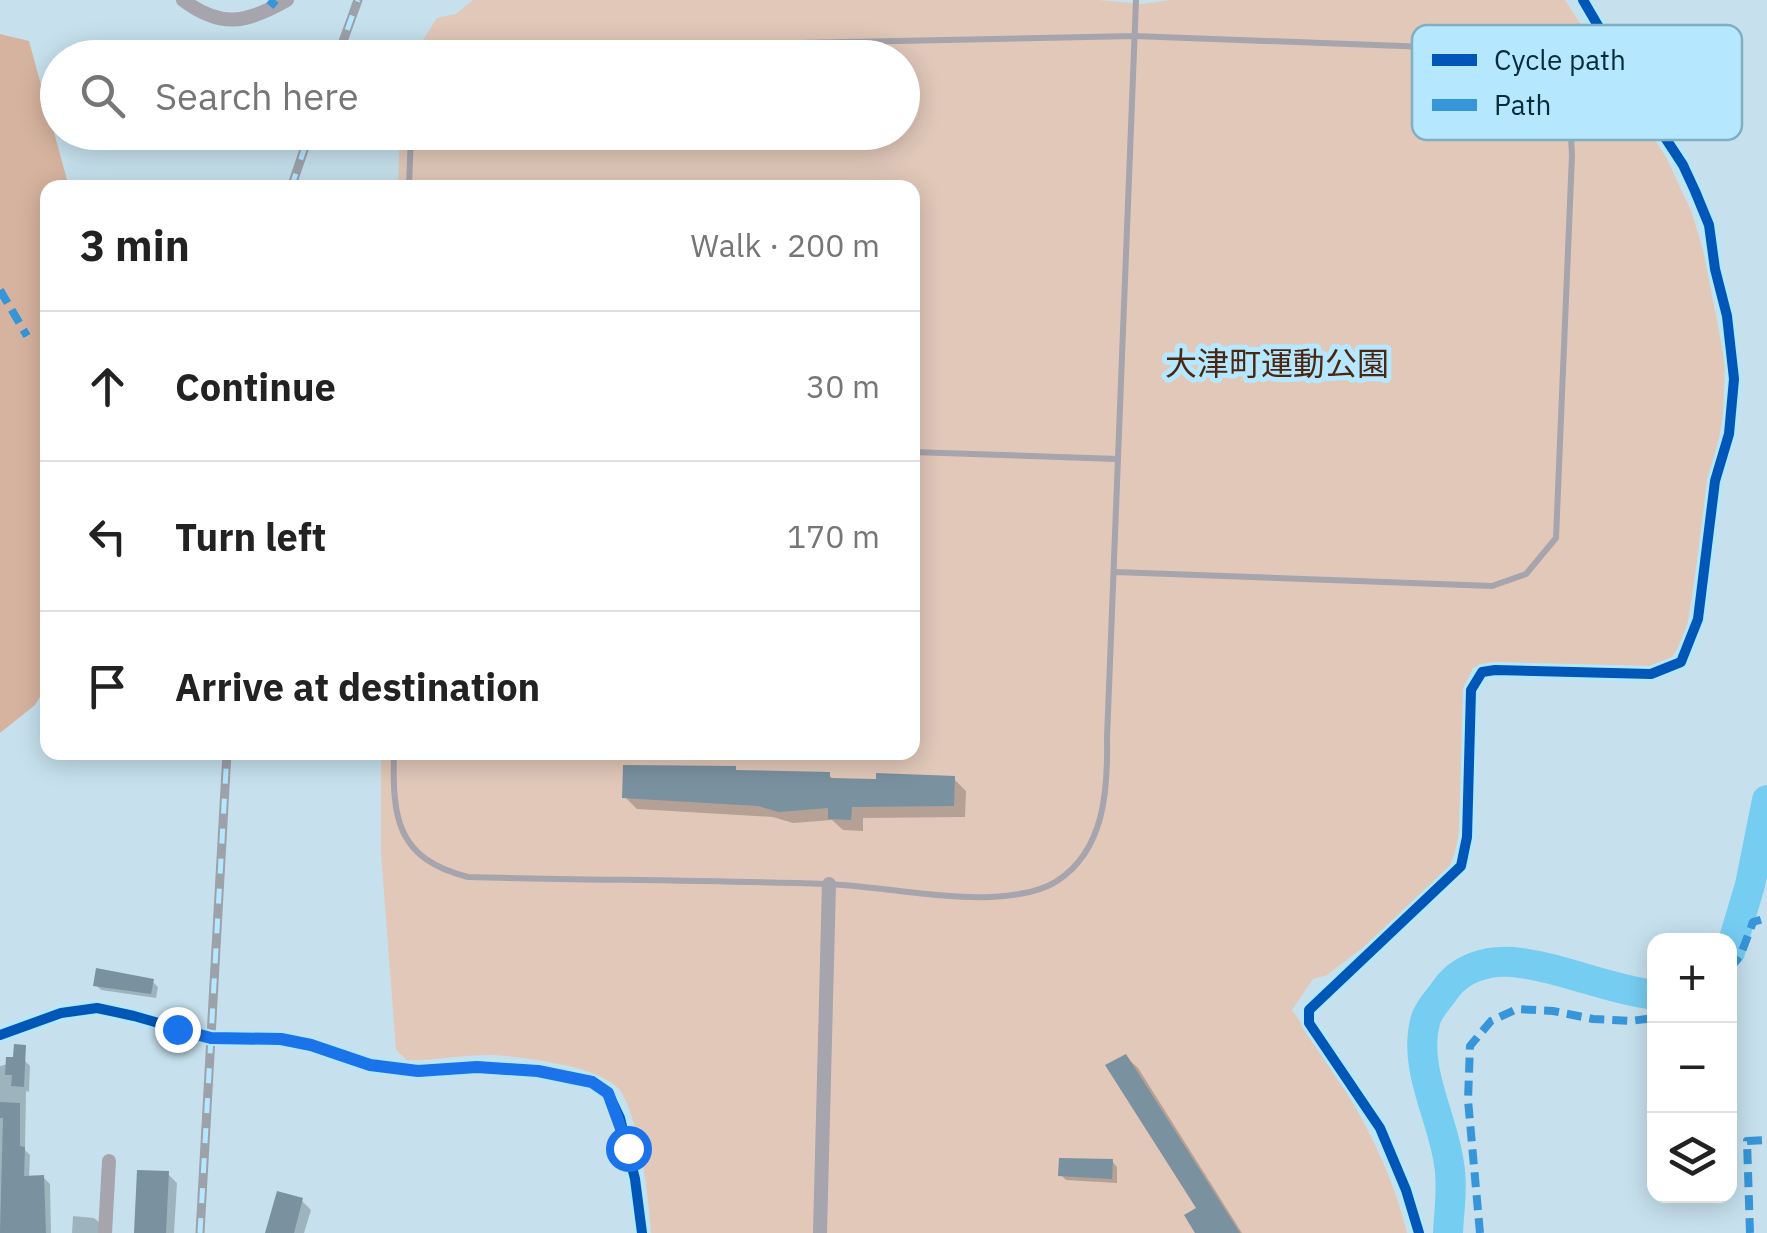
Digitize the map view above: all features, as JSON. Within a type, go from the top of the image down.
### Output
[{"type":"street","points":[[183,0],[215,20],[239,21],[287,0]]},
{"type":"street","points":[[1583,0],[1598,25]]},
{"type":"street","points":[[1418,1233],[1406,1190],[1380,1128],[1308,1023],[1309,1010],[1461,866],[1467,838],[1471,690],[1482,672],[1651,674],[1681,662],[1698,618],[1715,481],[1729,434],[1734,379],[1727,316],[1714,269],[1708,226],[1683,165],[1668,140]]},
{"type":"street","points":[[820,1233],[829,884]]},
{"type":"street","points":[[0,1036],[61,1013],[97,1008],[211,1038],[281,1039],[311,1045],[370,1065],[418,1071],[477,1067],[522,1070],[592,1082],[608,1093],[620,1118],[636,1179],[642,1233]]},
{"type":"street","points":[[105,1233],[109,1161]]},
{"type":"lane","points":[[394,760],[396,821],[414,852],[440,870],[468,877],[829,884],[990,897],[1028,892],[1053,884],[1069,873],[1094,838],[1108,788],[1136,0]]},
{"type":"lane","points":[[920,40],[1134,36],[1412,46]]},
{"type":"lane","points":[[1114,572],[1492,586],[1526,574],[1556,538],[1571,140]]},
{"type":"lane","points":[[409,180],[410,150]]},
{"type":"lane","points":[[920,452],[1117,460]]},
{"type":"green space","name":"大津町運動公園","points":[[473,0],[1098,0],[1143,4],[1170,0],[1565,0],[1581,25],[1412,25],[1412,140],[1655,140],[1692,213],[1704,254],[1725,362],[1723,420],[1711,471],[1686,634],[1671,659],[1648,667],[1493,663],[1473,668],[1465,685],[1459,830],[1448,869],[1392,925],[1327,975],[1313,979],[1292,1010],[1328,1062],[1375,1144],[1407,1233],[651,1233],[632,1117],[619,1089],[609,1081],[541,1061],[493,1055],[407,1060],[396,1050],[381,853],[381,760],[920,760],[920,180],[398,180],[399,150],[920,150],[920,40],[423,40],[437,18],[456,14]]},
{"type":"shaded area","points":[[0,34],[29,41],[40,81],[40,150],[59,150],[67,180],[40,180],[40,697],[0,733]]},
{"type":"building","points":[[623,765],[736,766],[736,770],[830,772],[830,778],[876,779],[876,773],[955,776],[954,806],[852,807],[851,820],[828,819],[828,808],[779,812],[758,806],[622,798]]},
{"type":"building","points":[[96,968],[154,979],[151,994],[93,986]]},
{"type":"building","points":[[14,1044],[26,1045],[24,1087],[11,1086],[12,1075],[5,1075],[6,1057],[13,1057]]},
{"type":"building","points":[[1126,1054],[1240,1233],[1195,1233],[1184,1215],[1196,1208],[1105,1065]]},
{"type":"building","points":[[0,1102],[20,1103],[24,1176],[44,1175],[46,1233],[0,1233]]},
{"type":"building","points":[[1059,1158],[1113,1159],[1112,1179],[1058,1176]]},
{"type":"building","points":[[137,1170],[169,1171],[166,1233],[134,1233]]},
{"type":"building","points":[[277,1191],[303,1198],[294,1233],[265,1233]]},
{"type":"waterway","points":[[1736,933],[1767,800]]},
{"type":"waterway","points":[[1448,1233],[1450,1172],[1426,1075],[1422,1040],[1428,1014],[1451,982],[1475,967],[1513,962],[1647,994]]},
{"type":"railway","points":[[344,40],[358,0]]},
{"type":"railway","points":[[294,180],[304,150]]},
{"type":"railway","points":[[200,1233],[227,760]]},
{"type":"marked path","points":[[269,0],[276,6]]},
{"type":"marked path","points":[[0,290],[27,336]]},
{"type":"marked path","points":[[1737,959],[1753,922],[1767,918]]},
{"type":"marked path","points":[[1480,1233],[1468,1100],[1470,1046],[1491,1021],[1517,1009],[1593,1019],[1647,1019]]},
{"type":"marked path","points":[[1750,1233],[1747,1141],[1767,1140]]},
{"type":"cycle path","points":[[1583,0],[1598,25]]},
{"type":"cycle path","points":[[1419,1233],[1380,1128],[1309,1023],[1309,1010],[1461,866],[1467,837],[1471,690],[1482,672],[1651,674],[1681,662],[1698,619],[1715,481],[1729,434],[1734,379],[1727,316],[1709,225],[1683,165],[1667,140]]},
{"type":"cycle path","points":[[0,1035],[61,1013],[97,1008],[211,1038],[281,1039],[311,1045],[370,1065],[418,1071],[477,1067],[538,1071],[592,1082],[608,1093],[620,1118],[635,1179],[642,1233]]},
{"type":"route","points":[[177,1029],[211,1038],[281,1039],[370,1065],[418,1071],[477,1067],[538,1071],[592,1082],[608,1093],[628,1148]]}]
